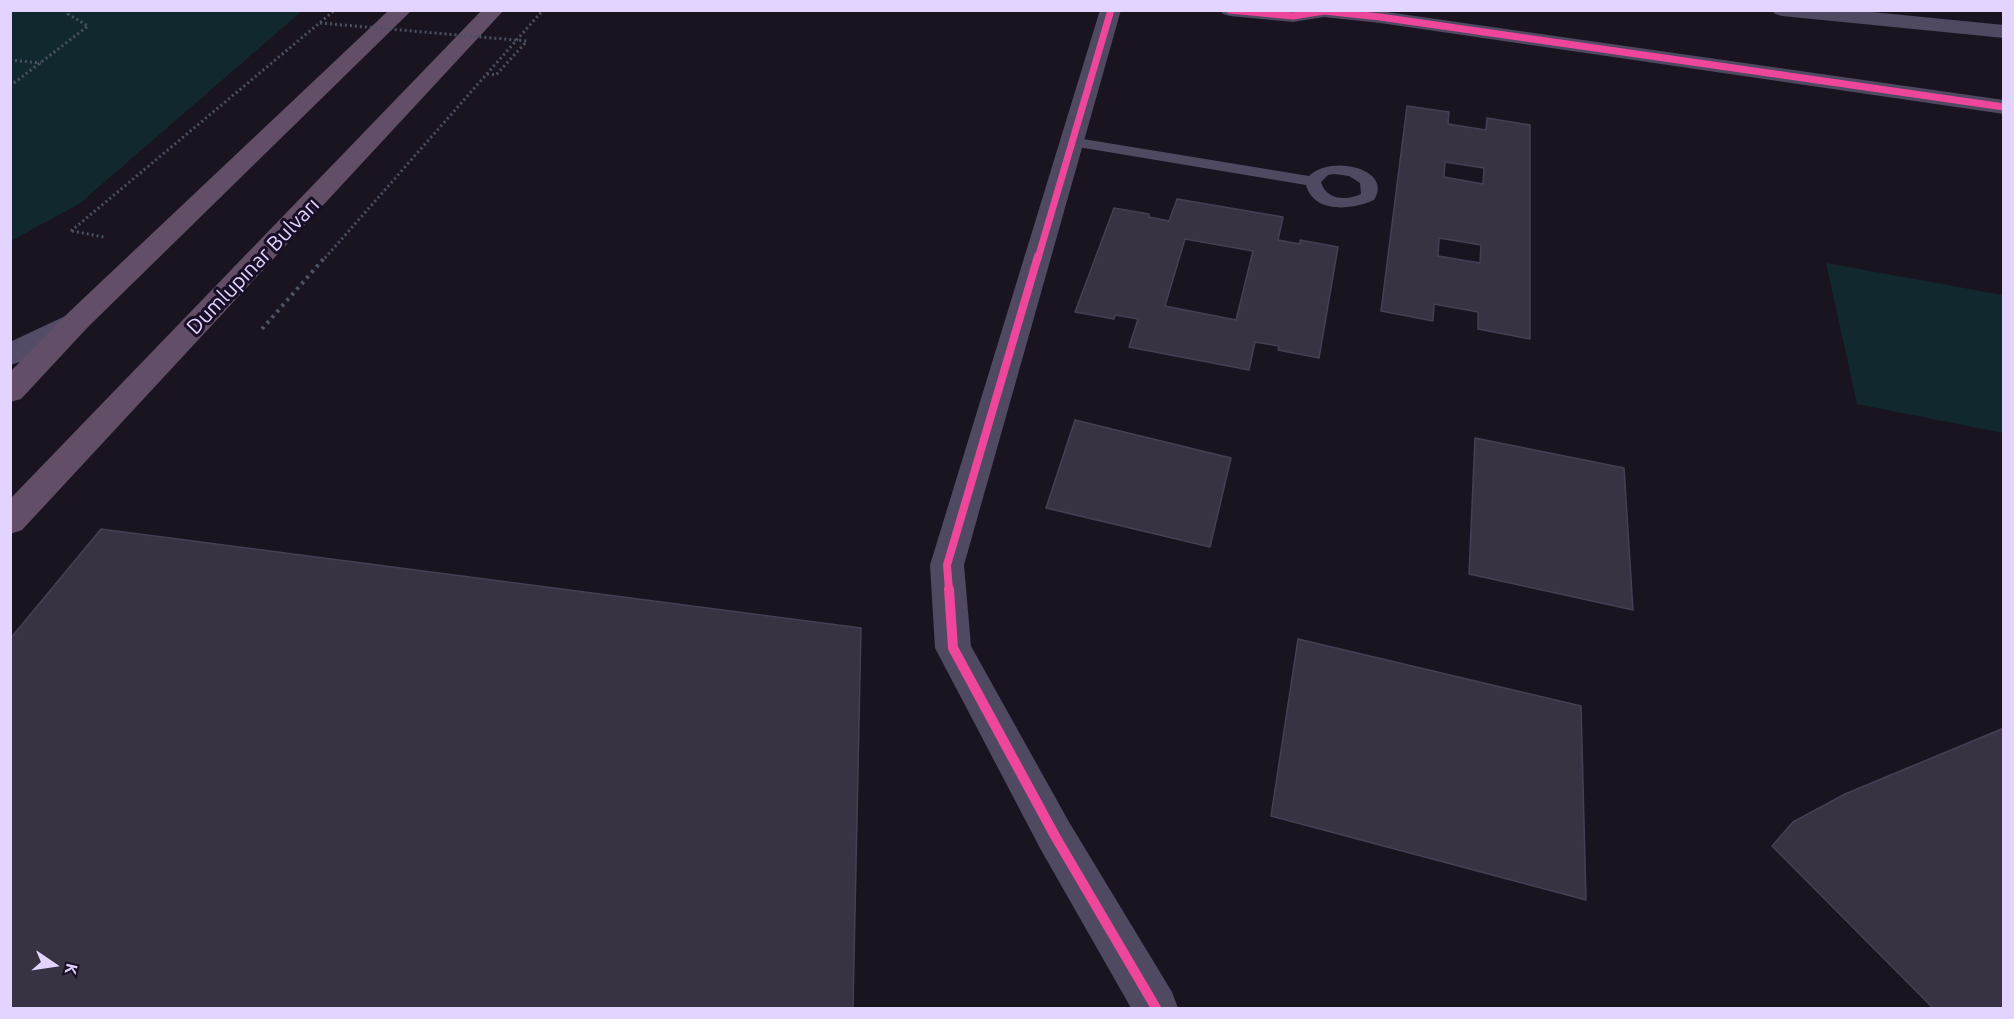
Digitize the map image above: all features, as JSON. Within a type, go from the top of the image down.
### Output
[{"type":"highway","points":[[10,391],[78,320],[402,10]]},
{"type":"highway","name":"Dumlupınar Bulvarı","points":[[10,521],[494,10]]},
{"type":"main road","points":[[10,355],[78,320]]},
{"type":"street","points":[[1111,10],[947,565],[953,648],[1054,836],[1156,1008]]},
{"type":"street","points":[[1230,10],[1293,16],[1324,11],[1380,14],[2004,107]]},
{"type":"street","points":[[1782,10],[2004,32]]},
{"type":"lane","points":[[1071,142],[1313,181]]},
{"type":"path","points":[[10,86],[88,26],[69,14],[71,10]]},
{"type":"path","points":[[104,237],[71,231],[334,10]]},
{"type":"path","points":[[262,329],[543,10]]},
{"type":"path","points":[[320,23],[527,41],[496,75],[487,74]]},
{"type":"path","points":[[10,60],[41,63]]},
{"type":"shaded area","points":[[11,10],[302,11],[79,204],[11,241]]},
{"type":"shaded area","points":[[1826,263],[2003,295],[2003,433],[1857,404]]},
{"type":"building","points":[[1407,106],[1449,112],[1448,124],[1486,130],[1487,118],[1530,125],[1530,339],[1478,329],[1478,312],[1434,304],[1433,321],[1381,311]],"holes":[[[1445,162],[1484,168],[1483,184],[1444,177]],[[1439,238],[1481,245],[1480,263],[1438,256]]]},
{"type":"building","points":[[1177,199],[1283,217],[1278,240],[1300,244],[1300,240],[1338,247],[1319,358],[1278,350],[1279,346],[1255,342],[1249,370],[1129,347],[1138,319],[1115,315],[1114,319],[1075,312],[1114,208],[1149,214],[1149,217],[1169,221]],"holes":[[[1185,239],[1253,251],[1236,320],[1165,306]]]},
{"type":"building","points":[[1075,420],[1231,458],[1210,547],[1046,508]]},
{"type":"building","points":[[1475,438],[1624,468],[1633,610],[1469,574]]},
{"type":"building","points":[[101,529],[861,628],[853,1008],[10,1008],[10,639]]},
{"type":"building","points":[[1298,639],[1581,706],[1586,900],[1271,816]]},
{"type":"building","points":[[2004,728],[2004,1008],[1933,1008],[1772,846],[1793,822],[1845,794]]},
{"type":"cycle path","points":[[1111,10],[947,565],[953,648],[1055,836],[1156,1008]]},
{"type":"cycle path","points":[[1230,10],[1293,16],[1324,11],[1380,17],[2004,107]]}]
